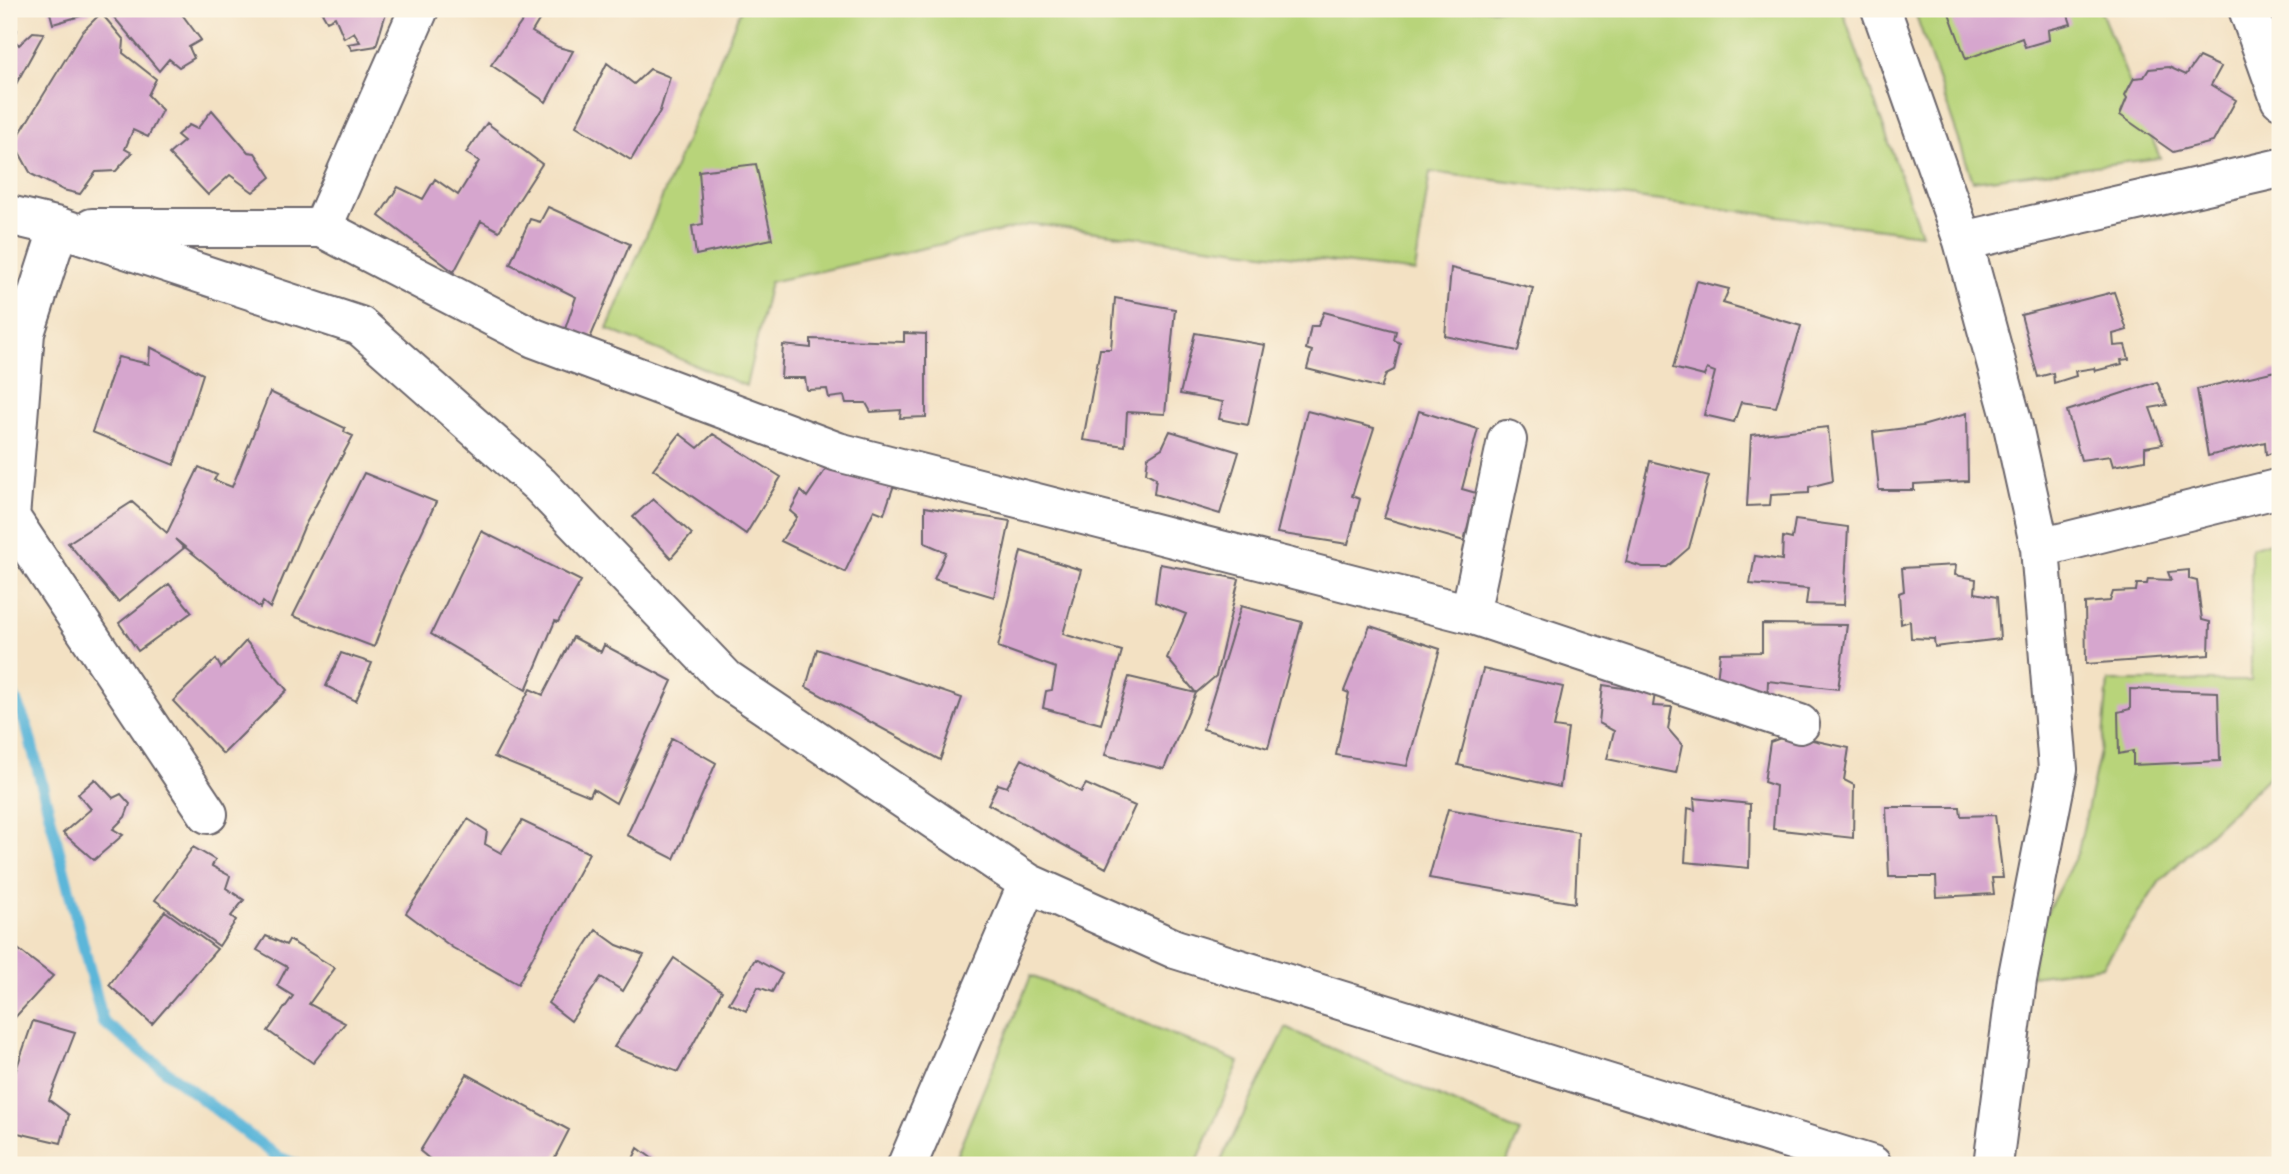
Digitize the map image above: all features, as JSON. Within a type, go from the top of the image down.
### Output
[{"type":"street","points":[[322,228],[419,9]]},
{"type":"street","points":[[1881,9],[1963,241],[2011,417],[2040,548],[2057,769],[2017,979],[1993,1165]]},
{"type":"street","points":[[2248,9],[2280,99]]},
{"type":"street","points":[[1963,241],[2280,168]]},
{"type":"street","points":[[9,215],[59,228],[360,326],[540,485],[726,679],[1028,883],[1175,949],[1872,1165]]},
{"type":"street","points":[[59,228],[322,228],[534,338],[838,452],[1470,614],[1800,724]]},
{"type":"street","points":[[59,228],[25,333],[10,517],[208,814]]},
{"type":"street","points":[[1470,614],[1507,440]]},
{"type":"street","points":[[2040,548],[2280,488]]},
{"type":"street","points":[[906,1165],[1028,883]]},
{"type":"green space","points":[[741,9],[1842,9],[1921,234],[1430,172],[1415,272],[1033,224],[770,282],[746,386],[607,329]]},
{"type":"green space","points":[[1914,9],[2100,9],[2160,158],[1973,181]]},
{"type":"green space","points":[[2280,539],[2280,766],[2160,881],[2103,966],[2031,976],[2038,929],[2078,852],[2103,738],[2108,681],[2251,681],[2251,548]]},
{"type":"green space","points":[[1031,976],[1239,1062],[1196,1165],[952,1165]]},
{"type":"green space","points":[[1286,1028],[1520,1132],[1505,1165],[1219,1165]]},
{"type":"building","points":[[49,9],[89,9],[91,13],[53,24]]},
{"type":"building","points":[[107,9],[178,9],[201,40],[189,47],[194,58],[179,67],[169,59],[159,71]]},
{"type":"building","points":[[320,9],[374,9],[386,13],[376,46],[352,50],[348,44],[360,42],[354,32],[344,38],[335,17],[327,21]]},
{"type":"building","points":[[531,9],[541,17],[532,32],[558,47],[573,51],[546,102],[491,65]]},
{"type":"building","points":[[1961,9],[2066,9],[2071,24],[2048,30],[2049,40],[2025,47],[2022,38],[1966,59],[1949,13]]},
{"type":"building","points":[[101,13],[124,40],[123,53],[156,79],[148,95],[162,110],[148,137],[133,130],[125,149],[132,153],[116,171],[96,172],[80,194],[63,190],[31,174],[14,143],[82,32]]},
{"type":"building","points":[[10,27],[17,30],[14,40],[19,45],[33,32],[44,33],[16,84],[9,77]]},
{"type":"building","points":[[2199,57],[2221,67],[2211,85],[2236,100],[2213,142],[2173,152],[2120,115],[2127,98],[2125,95],[2134,78],[2144,77],[2149,69],[2169,67],[2186,75]]},
{"type":"building","points":[[607,63],[634,84],[650,69],[670,77],[660,111],[631,160],[576,126]]},
{"type":"building","points":[[212,110],[248,152],[255,153],[271,177],[253,192],[230,175],[208,195],[169,154],[184,141],[177,135],[189,125],[197,129]]},
{"type":"building","points":[[487,123],[542,164],[499,231],[481,221],[454,272],[379,216],[398,187],[423,199],[435,179],[458,195],[479,161],[466,153]]},
{"type":"building","points":[[756,164],[772,239],[696,255],[692,226],[703,224],[699,171]]},
{"type":"building","points":[[548,207],[630,244],[589,341],[565,329],[576,297],[510,264],[530,219],[540,222]]},
{"type":"building","points":[[1451,268],[1533,288],[1518,351],[1445,336]]},
{"type":"building","points":[[1697,281],[1729,289],[1723,303],[1801,326],[1776,407],[1741,402],[1734,422],[1704,415],[1715,372],[1707,369],[1704,376],[1673,368]]},
{"type":"building","points":[[2114,292],[2127,330],[2113,334],[2114,346],[2125,345],[2129,359],[2121,360],[2122,364],[2095,371],[2094,368],[2075,371],[2076,376],[2054,383],[2053,373],[2038,377],[2021,315]]},
{"type":"building","points":[[1115,298],[1175,309],[1165,414],[1127,412],[1125,446],[1083,440],[1100,349],[1111,349]]},
{"type":"building","points":[[1324,312],[1396,331],[1394,340],[1400,343],[1394,370],[1386,374],[1381,388],[1307,369],[1312,351],[1306,349],[1311,326],[1318,326]]},
{"type":"building","points":[[904,333],[926,334],[926,417],[900,418],[901,410],[871,412],[866,403],[846,403],[844,396],[829,398],[827,389],[807,390],[805,378],[781,378],[783,345],[811,348],[811,339],[904,342]]},
{"type":"building","points":[[1195,333],[1265,345],[1248,425],[1219,419],[1223,402],[1180,394]]},
{"type":"building","points":[[150,347],[203,374],[174,465],[92,432],[118,357],[149,364]]},
{"type":"building","points":[[2280,370],[2280,450],[2266,455],[2265,442],[2208,456],[2197,389]]},
{"type":"building","points":[[2157,382],[2167,405],[2150,408],[2163,444],[2145,447],[2145,460],[2113,466],[2110,456],[2081,460],[2067,411]]},
{"type":"building","points":[[270,392],[345,428],[344,432],[353,436],[304,527],[270,608],[263,602],[260,608],[175,539],[184,548],[118,602],[68,543],[132,502],[167,533],[199,467],[217,475],[214,480],[232,487]]},
{"type":"building","points":[[1307,411],[1374,428],[1352,496],[1360,499],[1348,544],[1277,533]]},
{"type":"building","points":[[1419,411],[1478,429],[1462,489],[1476,493],[1464,541],[1384,518]]},
{"type":"building","points":[[1967,413],[1968,481],[1914,484],[1914,490],[1879,490],[1873,432],[1922,426]]},
{"type":"building","points":[[1828,427],[1833,481],[1809,487],[1809,493],[1771,495],[1770,505],[1747,506],[1751,435]]},
{"type":"building","points":[[1170,431],[1239,452],[1220,514],[1154,494],[1156,478],[1146,473],[1148,457],[1162,448]]},
{"type":"building","points":[[680,434],[698,448],[713,434],[781,477],[746,534],[653,469]]},
{"type":"building","points":[[832,460],[895,482],[884,514],[874,510],[845,572],[781,541],[797,517],[790,511],[801,491],[807,497]]},
{"type":"building","points":[[1650,461],[1709,476],[1689,548],[1667,567],[1643,567],[1626,562]]},
{"type":"building","points":[[364,473],[436,502],[400,578],[374,647],[293,616]]},
{"type":"building","points":[[653,499],[692,534],[671,558],[633,517]]},
{"type":"building","points":[[925,507],[1010,521],[994,597],[934,579],[946,552],[925,543]]},
{"type":"building","points":[[1795,520],[1848,527],[1844,605],[1806,604],[1808,589],[1750,584],[1755,556],[1782,560],[1783,537],[1792,539]]},
{"type":"building","points":[[481,531],[581,581],[558,622],[555,621],[526,690],[431,634]]},
{"type":"building","points":[[1021,551],[1081,570],[1063,634],[1122,651],[1101,724],[1043,708],[1046,691],[1052,690],[1056,668],[998,647]]},
{"type":"building","points":[[1160,564],[1239,579],[1216,676],[1196,693],[1167,658],[1186,614],[1155,602]]},
{"type":"building","points":[[1956,565],[1955,575],[1976,579],[1975,593],[1997,597],[2000,639],[1935,647],[1934,639],[1911,638],[1910,621],[1901,624],[1899,593],[1904,591],[1902,568]]},
{"type":"building","points":[[2189,570],[2189,579],[2197,581],[2202,620],[2210,622],[2209,655],[2086,664],[2085,603],[2110,601],[2113,592],[2136,591],[2137,584],[2147,584],[2148,579],[2171,580],[2168,572]]},
{"type":"building","points":[[169,584],[192,612],[138,651],[119,623]]},
{"type":"building","points":[[1241,606],[1302,622],[1268,748],[1203,729]]},
{"type":"building","points":[[1762,624],[1847,625],[1838,689],[1768,681],[1767,704],[1716,690],[1720,653],[1762,652]]},
{"type":"building","points":[[1370,626],[1440,649],[1407,766],[1336,755],[1349,693],[1344,691]]},
{"type":"building","points":[[573,637],[601,652],[604,645],[672,681],[616,803],[593,789],[590,796],[494,757],[530,689],[543,695]]},
{"type":"building","points":[[246,641],[287,690],[223,754],[173,701],[216,659],[221,668]]},
{"type":"building","points":[[817,649],[962,698],[940,760],[806,687]]},
{"type":"building","points":[[341,653],[372,663],[356,701],[326,686]]},
{"type":"building","points":[[1483,669],[1563,687],[1554,727],[1568,729],[1560,787],[1458,765]]},
{"type":"building","points":[[1129,677],[1196,693],[1164,769],[1105,755]]},
{"type":"building","points":[[1603,685],[1655,693],[1653,706],[1672,707],[1668,729],[1682,745],[1676,773],[1607,759],[1614,731],[1599,723]]},
{"type":"building","points":[[2130,689],[2218,692],[2220,761],[2133,765],[2133,751],[2119,754],[2118,712],[2130,709]]},
{"type":"building","points":[[1789,735],[1849,748],[1844,780],[1854,785],[1853,838],[1773,829],[1776,786],[1764,782],[1770,742]]},
{"type":"building","points":[[672,738],[716,763],[674,859],[627,835]]},
{"type":"building","points":[[1022,759],[1081,792],[1086,784],[1135,806],[1106,868],[988,804],[998,784],[1007,787]]},
{"type":"building","points":[[95,779],[113,798],[121,794],[130,804],[125,817],[113,829],[123,835],[94,860],[63,833],[91,809],[78,794]]},
{"type":"building","points":[[1694,798],[1750,804],[1749,868],[1685,862],[1688,808],[1695,810]]},
{"type":"building","points":[[1886,807],[1960,807],[1961,816],[1995,815],[2003,878],[1992,878],[1994,894],[1937,897],[1936,877],[1889,877]]},
{"type":"building","points":[[1448,809],[1578,832],[1575,903],[1429,878]]},
{"type":"building","points":[[468,819],[487,831],[485,844],[501,853],[522,821],[589,853],[518,984],[453,948],[406,913]]},
{"type":"building","points":[[193,847],[215,860],[212,866],[230,876],[226,888],[244,900],[231,916],[236,920],[219,946],[155,900]]},
{"type":"building","points":[[165,911],[217,949],[152,1024],[109,985]]},
{"type":"building","points":[[596,930],[617,945],[644,955],[623,991],[601,977],[571,1021],[548,1003]]},
{"type":"building","points":[[266,936],[286,945],[289,940],[335,968],[309,1004],[345,1023],[313,1063],[268,1031],[293,996],[277,986],[287,967],[257,950]]},
{"type":"building","points":[[9,944],[53,976],[9,1024]]},
{"type":"building","points":[[674,958],[722,991],[678,1072],[614,1047]]},
{"type":"building","points":[[755,959],[782,974],[772,992],[758,987],[746,1011],[729,1003]]},
{"type":"building","points":[[33,1021],[75,1033],[49,1100],[69,1115],[61,1143],[9,1131],[9,1090]]},
{"type":"building","points":[[467,1074],[569,1130],[551,1165],[432,1165],[432,1161],[420,1151]]},
{"type":"building","points":[[638,1148],[661,1165],[630,1165]]},
{"type":"waterway","points":[[9,686],[27,727],[103,1022],[276,1156],[297,1165]]}]
